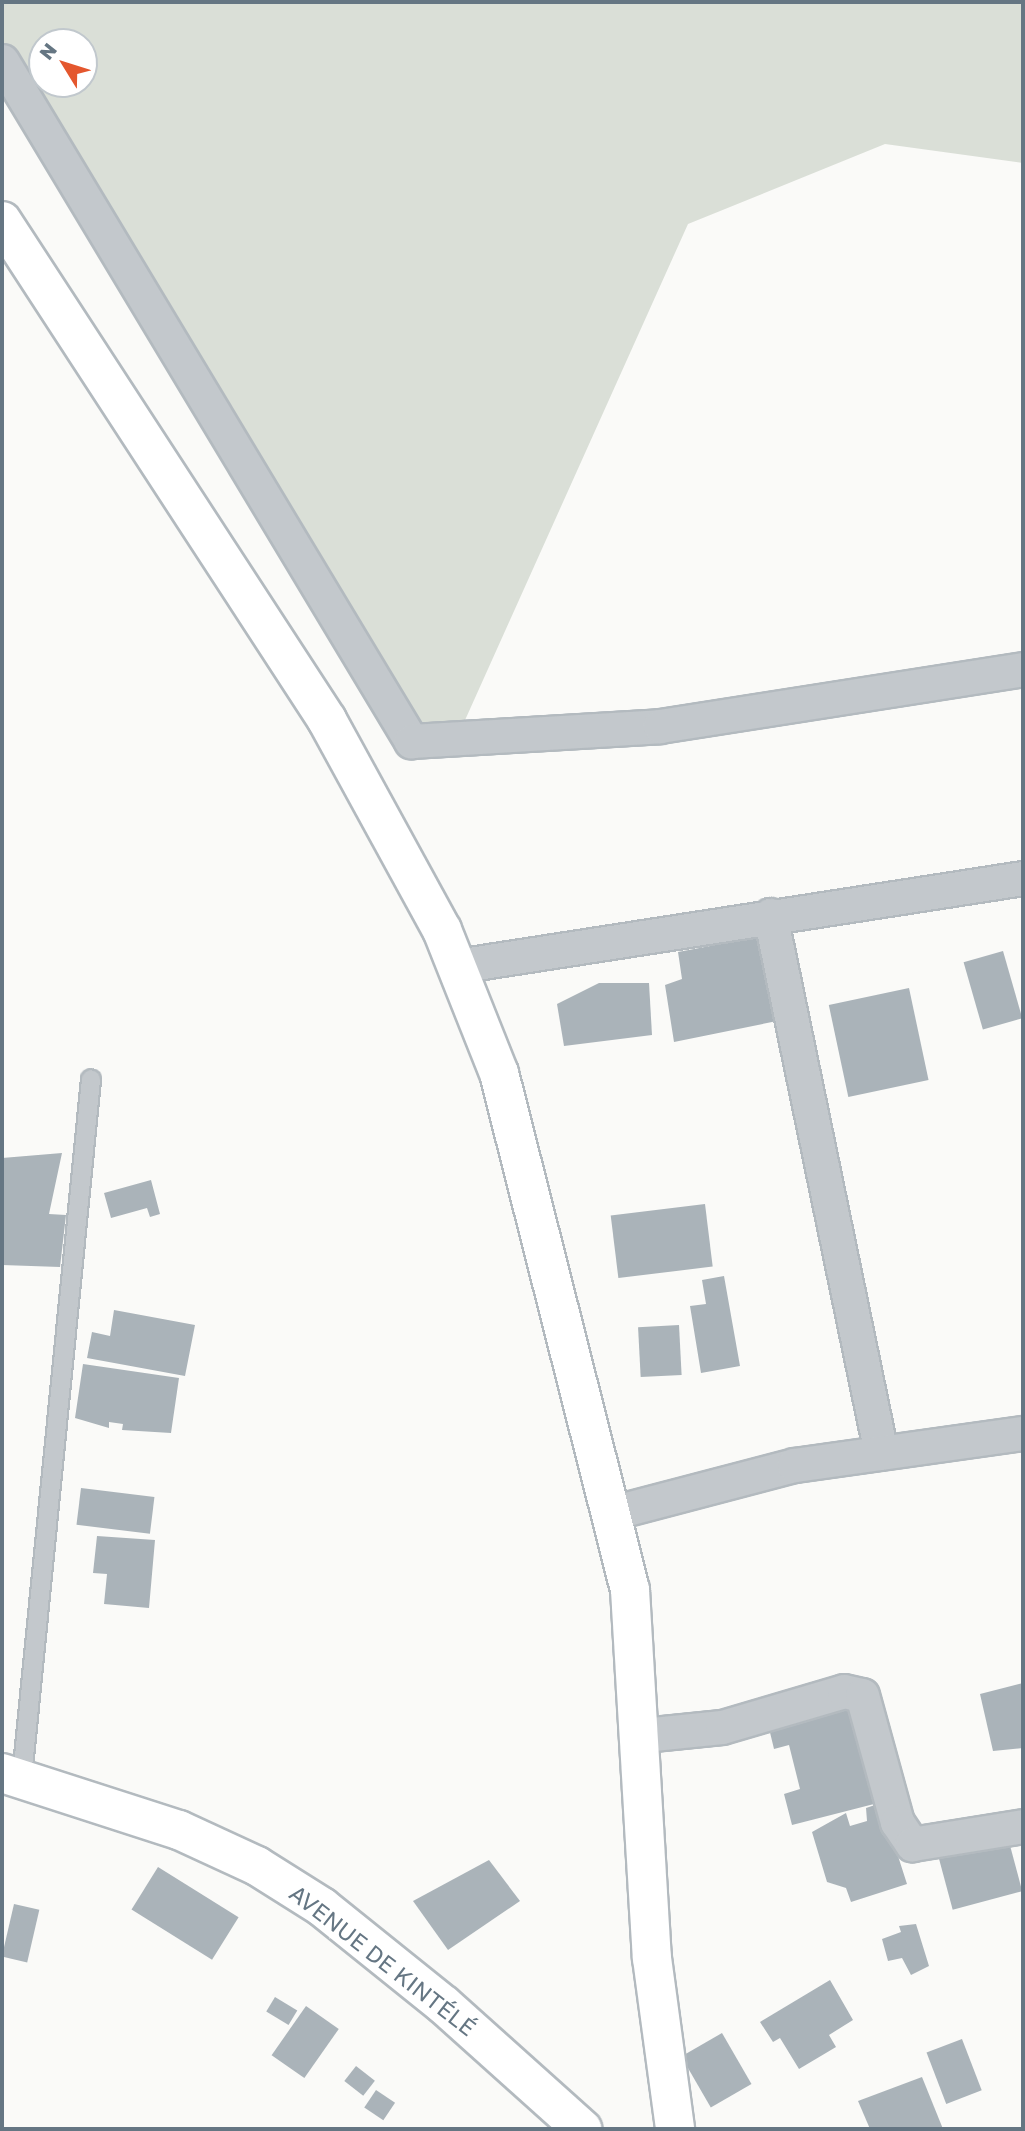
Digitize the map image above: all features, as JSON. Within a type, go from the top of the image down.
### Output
[{"type":"street","points":[[2,61],[411,741],[660,726],[1023,668]]},
{"type":"street","points":[[2,221],[327,720],[457,966],[499,1073],[615,1512],[630,1590],[643,1735],[652,1958],[675,2129]]},
{"type":"street","points":[[457,966],[770,915],[1023,878]]},
{"type":"street","points":[[770,915],[881,1453]]},
{"type":"street","points":[[615,1512],[794,1465],[1023,1433]]},
{"type":"street","points":[[643,1735],[722,1727],[844,1691],[862,1695],[897,1822],[912,1844],[1023,1826]]},
{"type":"street","name":"AVENUE DE KINTÉLÉ","points":[[12,1775],[179,1830],[257,1866],[322,1907],[444,2005],[582,2129]]},
{"type":"lane","points":[[12,1775],[92,1079]]},
{"type":"shaded area","points":[[2,2],[1023,2],[1023,163],[885,144],[688,224],[457,738],[411,741],[2,78]]},
{"type":"building","points":[[758,937],[777,1021],[674,1042],[665,985],[682,979],[678,952]]},
{"type":"building","points":[[1003,951],[1022,1018],[983,1030],[964,962]]},
{"type":"building","points":[[599,983],[649,983],[652,1035],[564,1046],[557,1004]]},
{"type":"building","points":[[909,988],[929,1080],[848,1097],[829,1005]]},
{"type":"building","points":[[62,1153],[49,1214],[66,1215],[60,1267],[2,1265],[2,1158]]},
{"type":"building","points":[[151,1180],[160,1214],[150,1217],[147,1208],[111,1218],[104,1193]]},
{"type":"building","points":[[705,1204],[713,1267],[618,1278],[611,1216]]},
{"type":"building","points":[[724,1276],[740,1366],[701,1373],[690,1306],[706,1304],[702,1280]]},
{"type":"building","points":[[114,1310],[195,1325],[185,1376],[87,1358],[92,1332],[110,1336]]},
{"type":"building","points":[[679,1325],[682,1375],[641,1377],[638,1327]]},
{"type":"building","points":[[83,1364],[179,1378],[171,1433],[122,1430],[123,1424],[109,1422],[109,1428],[75,1418]]},
{"type":"building","points":[[81,1488],[154,1497],[150,1534],[76,1525]]},
{"type":"building","points":[[97,1536],[155,1540],[149,1608],[104,1604],[107,1574],[93,1573]]},
{"type":"building","points":[[1023,1683],[1023,1748],[993,1751],[980,1694]]},
{"type":"building","points":[[848,1699],[874,1804],[792,1825],[784,1794],[800,1789],[789,1745],[774,1749],[767,1720]]},
{"type":"building","points":[[881,1803],[907,1884],[851,1902],[846,1888],[827,1882],[812,1832],[846,1813],[850,1826],[867,1821],[866,1808]]},
{"type":"building","points":[[1008,1838],[1022,1891],[953,1910],[938,1857]]},
{"type":"building","points":[[489,1860],[520,1901],[448,1950],[413,1901]]},
{"type":"building","points":[[158,1867],[239,1917],[212,1960],[132,1909]]},
{"type":"building","points":[[14,1904],[39,1910],[27,1962],[2,1957]]},
{"type":"building","points":[[916,1924],[929,1966],[911,1975],[902,1958],[888,1961],[882,1939],[901,1932],[899,1926]]},
{"type":"building","points":[[830,1980],[853,2020],[829,2035],[836,2047],[799,2069],[780,2038],[773,2042],[760,2022]]},
{"type":"building","points":[[275,1997],[297,2010],[289,2025],[266,2012]]},
{"type":"building","points":[[306,2006],[339,2029],[304,2078],[272,2055]]},
{"type":"building","points":[[722,2033],[752,2084],[711,2108],[681,2056]]},
{"type":"building","points":[[962,2039],[982,2090],[946,2104],[927,2053]]},
{"type":"building","points":[[356,2066],[375,2081],[363,2096],[344,2081]]},
{"type":"building","points":[[922,2077],[943,2129],[870,2129],[858,2101]]},
{"type":"building","points":[[376,2090],[395,2103],[383,2120],[364,2107]]}]
